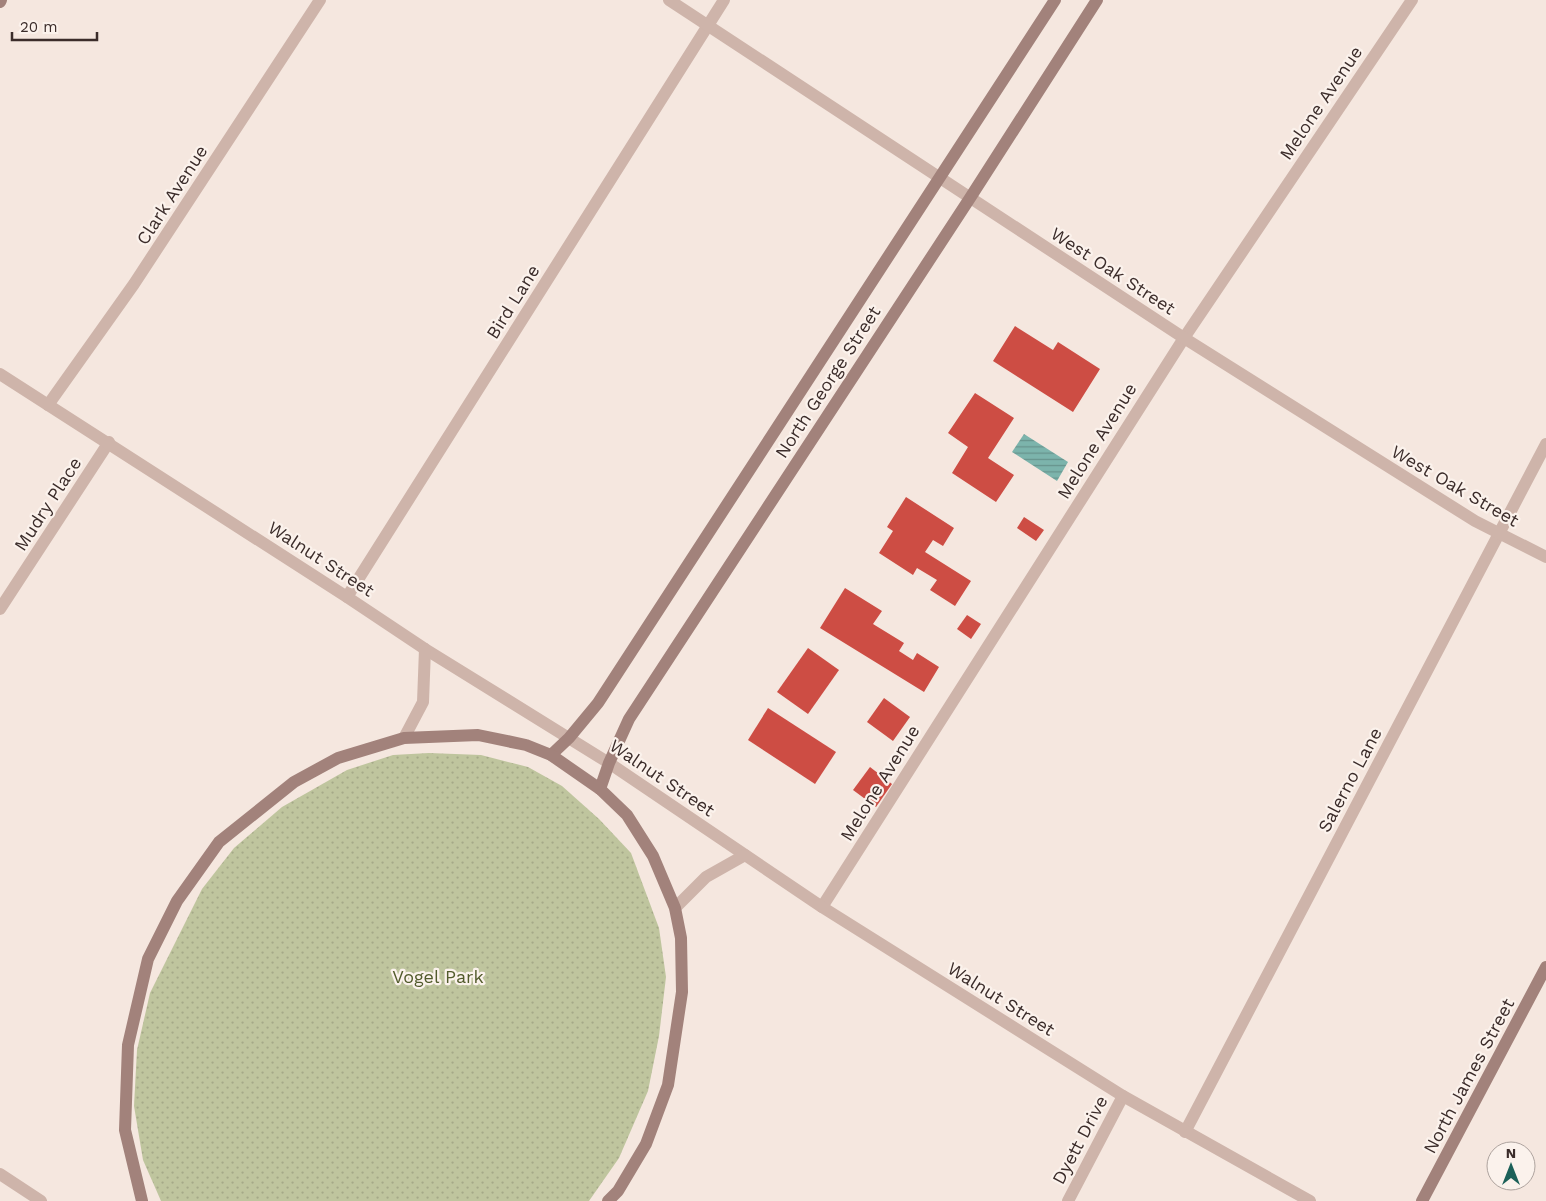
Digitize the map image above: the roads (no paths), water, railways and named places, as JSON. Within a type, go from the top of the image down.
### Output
[{"type":"street","name":"Clark Avenue","points":[[48,405],[134,284],[320,0]]},
{"type":"street","name":"West Oak Street","points":[[669,0],[1184,338],[1459,511],[1546,557]]},
{"type":"street","name":"Bird Lane","points":[[348,597],[724,0]]},
{"type":"street","name":"North George Street","points":[[551,755],[570,738],[598,703],[1055,0]]},
{"type":"street","name":"North George Street","points":[[600,788],[608,764],[629,719],[1098,0]]},
{"type":"street","name":"Melone Avenue","points":[[822,907],[1184,338],[1412,0]]},
{"type":"street","name":"Walnut Street","points":[[0,374],[109,442],[425,649],[570,738],[822,907],[1123,1096],[1310,1201]]},
{"type":"street","name":"Mudry Place","points":[[0,609],[109,442]]},
{"type":"street","name":"Salerno Lane","points":[[1185,1132],[1546,444]]},
{"type":"street","points":[[404,738],[422,702],[425,649]]},
{"type":"street","points":[[142,1201],[125,1130],[128,1045],[148,959],[177,901],[218,842],[294,782],[338,758],[404,738],[478,735],[526,745],[551,755],[600,788],[626,815],[653,856],[675,908],[681,938],[682,992],[668,1085],[646,1144],[618,1191],[608,1201]]},
{"type":"street","points":[[675,908],[706,878],[746,855]]},
{"type":"street","name":"North James Street","points":[[1422,1201],[1546,966]]},
{"type":"street","name":"Dyett Drive","points":[[1068,1201],[1123,1096]]},
{"type":"street","points":[[0,1174],[41,1201]]},
{"type":"water","points":[[1024,434],[1068,462],[1057,481],[1012,452]]},
{"type":"park label","name":"Vogel Park","points":[[438,977]]}]
